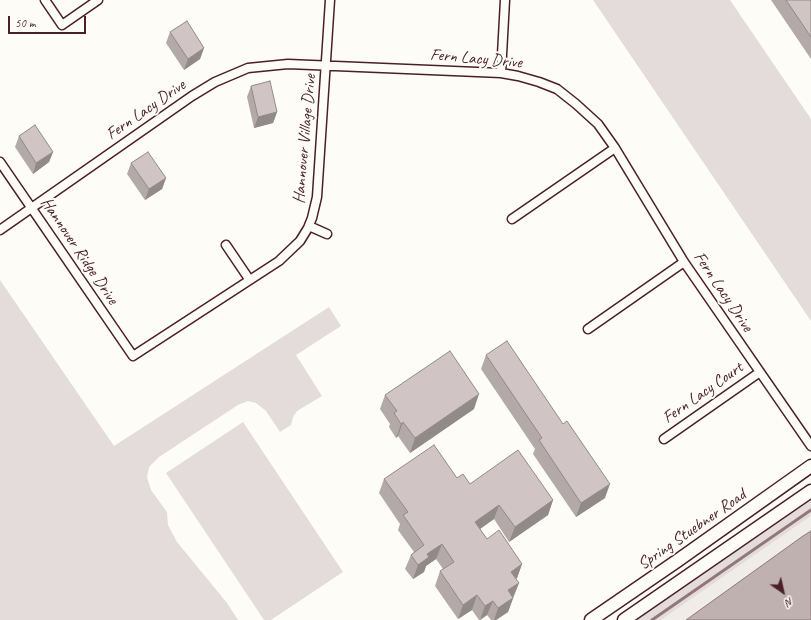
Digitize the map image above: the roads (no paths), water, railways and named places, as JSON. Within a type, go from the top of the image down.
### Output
[{"type":"main road","name":"Spring Stuebner Road","points":[[591,620],[811,466]]},
{"type":"main road","name":"Spring Stuebner Road","points":[[624,620],[811,491]]},
{"type":"main road","points":[[677,561],[688,576]]},
{"type":"street","points":[[45,0],[62,25],[98,0]]},
{"type":"street","name":"Hannover Village Drive","points":[[133,356],[286,255],[300,241],[309,226],[317,197],[330,0]]},
{"type":"street","points":[[501,73],[504,0]]},
{"type":"street","name":"Fern Lacy Drive","points":[[0,230],[192,96],[214,82],[248,68],[288,64],[501,73],[532,80],[557,89],[598,124],[615,148],[684,262],[811,446]]},
{"type":"street","points":[[512,219],[615,148]]},
{"type":"street","name":"Hannover Ridge Drive","points":[[0,162],[133,356]]},
{"type":"street","points":[[309,226],[326,234]]},
{"type":"street","points":[[226,245],[249,279]]},
{"type":"street","points":[[588,329],[684,262]]},
{"type":"street","name":"Fern Lacy Court","points":[[664,439],[760,372]]},
{"type":"waterway","points":[[652,620],[811,510]]}]
